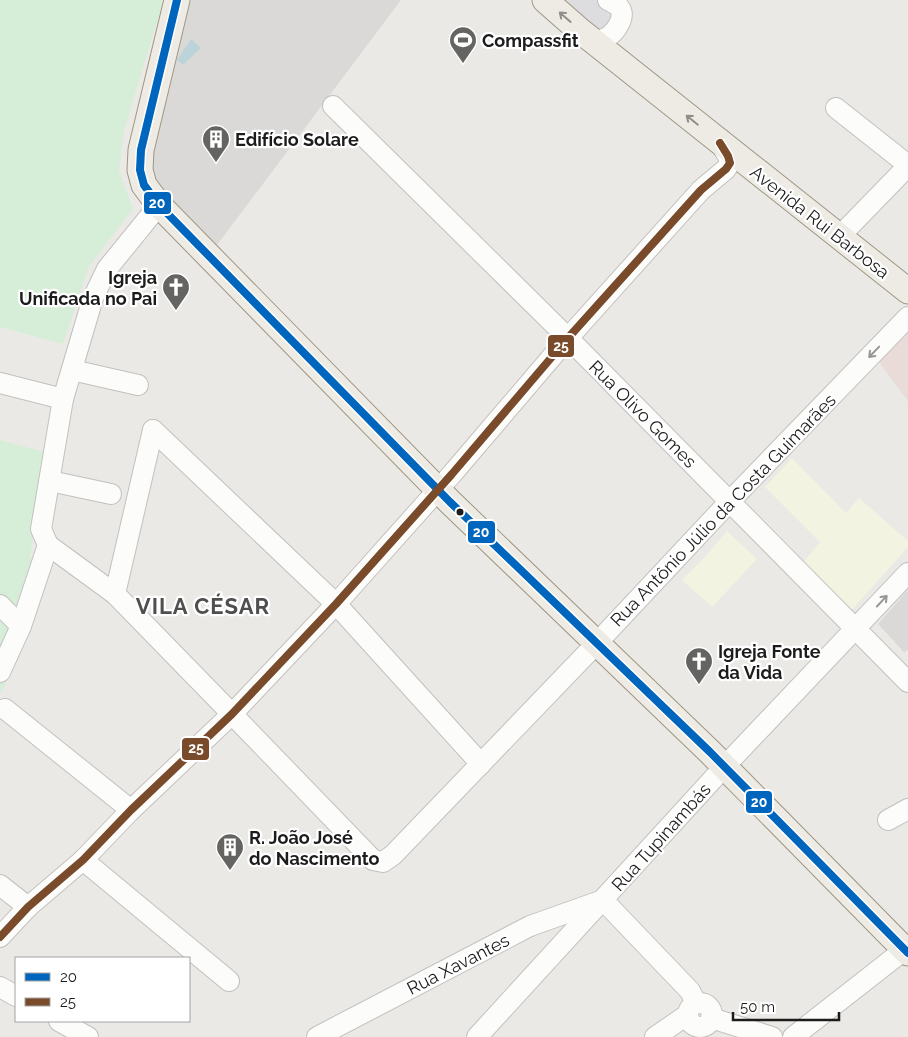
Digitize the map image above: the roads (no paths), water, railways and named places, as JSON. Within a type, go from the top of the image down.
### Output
[{"type":"main road","points":[[177,0],[141,150],[140,170],[144,185],[159,205],[457,509],[596,644],[675,717],[907,950]]},
{"type":"main road","name":"Avenida Rui Barbosa","points":[[546,0],[594,41],[908,292]]},
{"type":"street","points":[[594,41],[603,40],[609,36],[621,21],[622,13],[618,6],[608,0]]},
{"type":"street","name":"Rua Olivo Gomes","points":[[333,106],[568,338],[908,682]]},
{"type":"street","points":[[836,108],[908,165],[839,237]]},
{"type":"street","points":[[0,937],[28,908],[83,860],[130,810],[232,714],[336,604],[568,338],[701,190],[726,169],[730,163],[720,142]]},
{"type":"street","points":[[159,205],[107,269],[93,298],[63,399],[41,529],[48,545],[116,594],[232,714]]},
{"type":"street","name":"Rua Antônio Júlio da Costa Guimarães","points":[[232,714],[372,860],[383,862],[393,855],[481,764],[730,501],[908,317]]},
{"type":"street","points":[[72,370],[138,385]]},
{"type":"street","points":[[0,383],[63,399]]},
{"type":"street","points":[[116,594],[153,430],[336,604],[481,764]]},
{"type":"street","points":[[50,481],[112,494]]},
{"type":"street","points":[[0,672],[21,626],[48,545]]},
{"type":"street","name":"Rua Tupinambás","points":[[477,1037],[724,767],[908,573]]},
{"type":"street","points":[[0,605],[21,626]]},
{"type":"street","points":[[5,709],[130,810]]},
{"type":"street","points":[[888,820],[908,809]]},
{"type":"street","points":[[83,860],[229,981]]},
{"type":"street","points":[[0,884],[28,908]]},
{"type":"street","points":[[603,900],[690,991],[698,1016]]},
{"type":"street","name":"Rua Xavantes","points":[[317,1037],[530,926],[603,900]]},
{"type":"street","points":[[530,926],[543,939],[549,958]]},
{"type":"street","points":[[793,1037],[907,950]]},
{"type":"street","points":[[0,987],[15,995]]},
{"type":"street","points":[[657,1037],[698,1016],[772,1037]]},
{"type":"street","points":[[61,1022],[88,1037]]},
{"type":"water","points":[[191,39],[201,48],[183,65],[177,60]]},
{"type":"place","name":"Compassfit","points":[[463,64]]},
{"type":"place","name":"Edifício Solare","points":[[216,163]]},
{"type":"place","name":"Igreja Unificada no Pai","points":[[176,311]]},
{"type":"place","name":"Igreja Fonte da Vida","points":[[699,685]]},
{"type":"place","name":"R. João José do Nascimento","points":[[230,871]]},
{"type":"district","name":"VILA CÉSAR","points":[[203,606]]}]
